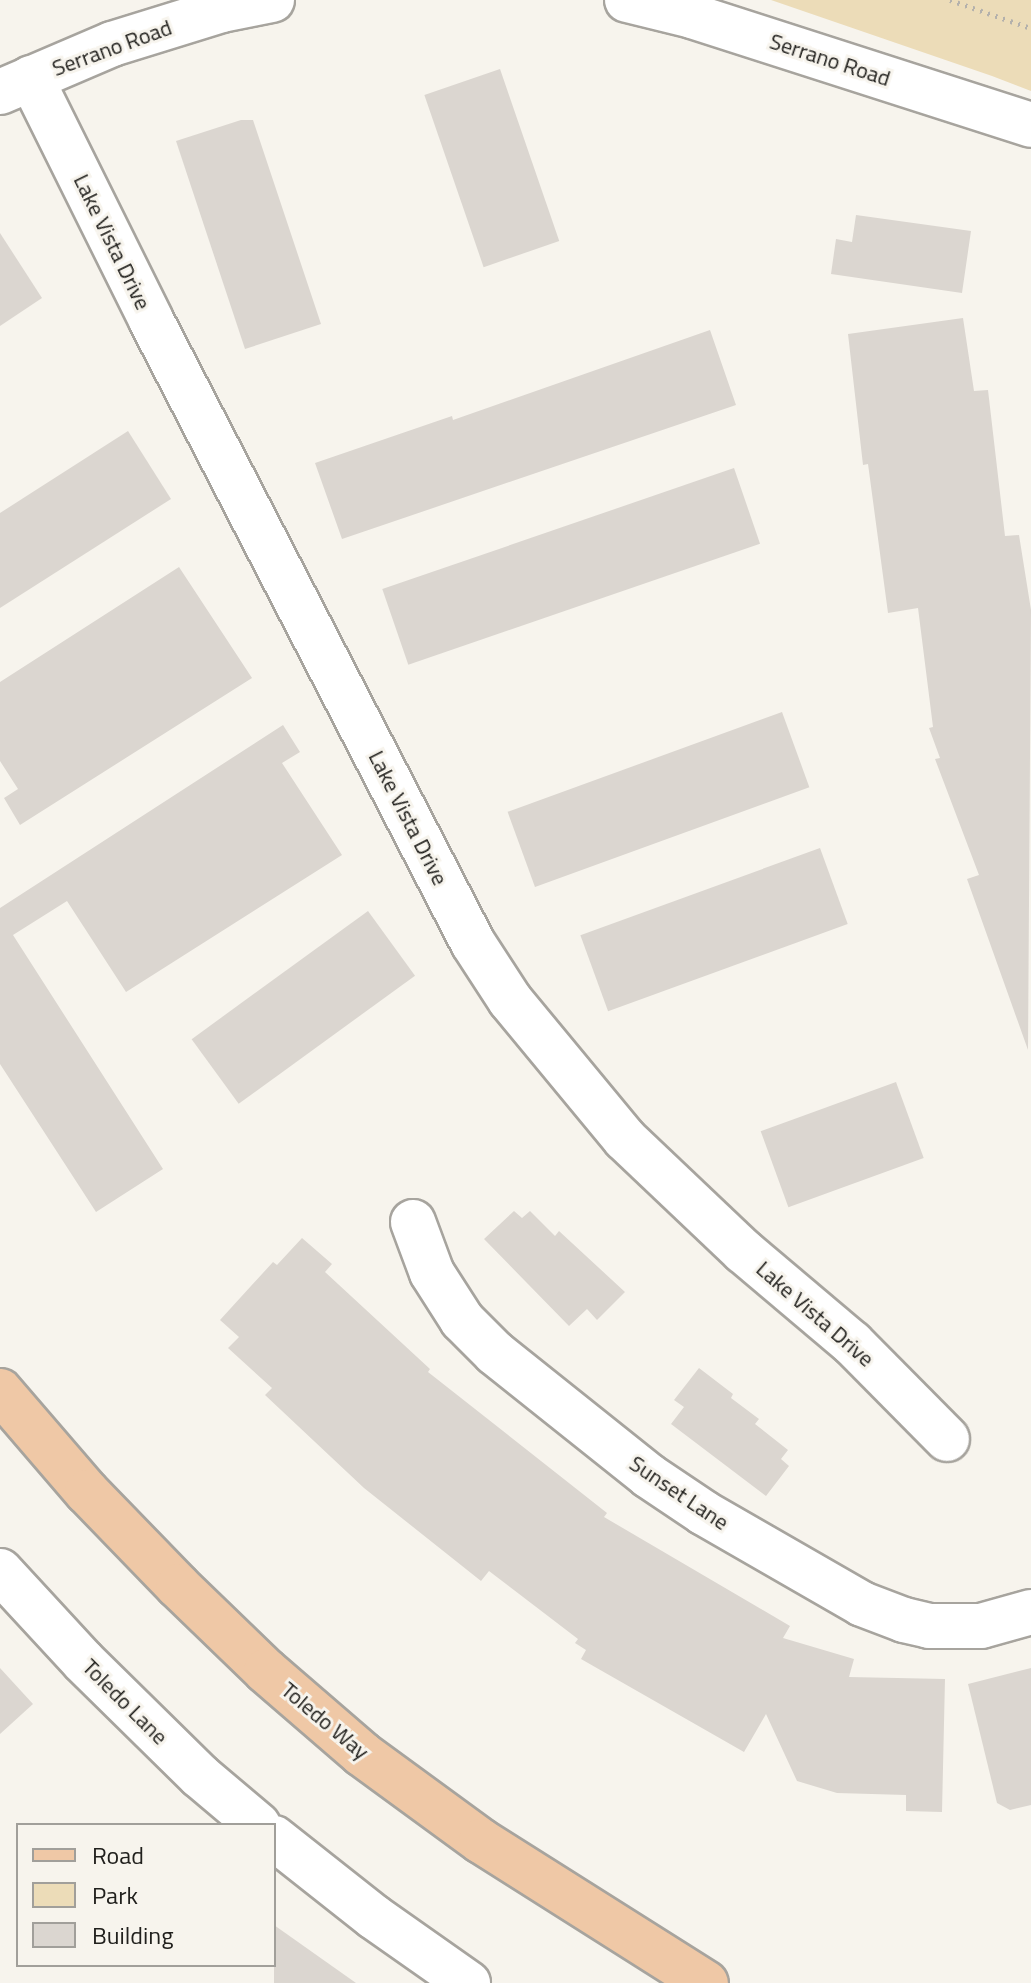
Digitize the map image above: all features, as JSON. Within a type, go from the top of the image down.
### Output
[{"type":"main road","name":"Toledo Way","points":[[0,1391],[87,1492],[178,1586],[266,1671],[362,1754],[481,1841],[706,1983]]},
{"type":"street","name":"Serrano Road","points":[[16,85],[112,44],[222,10],[272,0]]},
{"type":"street","name":"Serrano Road","points":[[627,0],[692,16],[1031,125]]},
{"type":"street","name":"Lake Vista Drive","points":[[16,85],[151,320],[466,930],[510,1000],[625,1139],[743,1251],[852,1343],[947,1439]]},
{"type":"street","name":"Sunset Lane","points":[[413,1222],[432,1273],[462,1320],[495,1353],[649,1476],[704,1513],[862,1604],[894,1617],[955,1628],[981,1626],[1031,1612]]},
{"type":"street","name":"Toledo Lane","points":[[0,1571],[73,1651],[189,1766],[256,1823]]},
{"type":"street","points":[[276,1840],[449,1978]]},
{"type":"path","points":[[950,0],[1031,28]]},
{"type":"path","points":[[971,7],[980,0]]},
{"type":"green space","points":[[771,0],[1031,0],[1031,91],[992,76]]},
{"type":"building","points":[[500,69],[559,241],[484,267],[424,95]]},
{"type":"building","points":[[241,120],[253,120],[321,324],[245,349],[176,141]]},
{"type":"building","points":[[856,215],[971,231],[962,293],[831,274],[836,239],[852,242]]},
{"type":"building","points":[[0,233],[42,298],[0,326]]},
{"type":"building","points":[[963,318],[974,391],[988,390],[1005,536],[1019,535],[1031,610],[1028,1050],[967,879],[979,875],[935,759],[940,758],[929,728],[933,727],[918,608],[888,613],[868,464],[863,465],[848,334]]},
{"type":"building","points":[[710,330],[736,405],[342,539],[315,463],[452,416],[453,420]]},
{"type":"building","points":[[128,431],[171,499],[0,608],[0,513]]},
{"type":"building","points":[[734,468],[760,544],[408,665],[382,589]]},
{"type":"building","points":[[179,567],[252,678],[20,825],[4,798],[18,789],[0,761],[0,682]]},
{"type":"building","points":[[782,712],[809,787],[535,887],[508,812]]},
{"type":"building","points":[[283,725],[300,752],[282,763],[342,855],[126,992],[67,901],[13,935],[163,1169],[96,1212],[0,1064],[0,908]]},
{"type":"building","points":[[820,848],[848,924],[608,1011],[580,935]]},
{"type":"building","points":[[368,911],[415,976],[239,1104],[192,1039]]},
{"type":"building","points":[[896,1082],[924,1158],[788,1207],[761,1131]]},
{"type":"building","points":[[514,1211],[522,1218],[530,1211],[555,1236],[559,1231],[625,1292],[597,1320],[587,1309],[569,1326],[484,1239]]},
{"type":"building","points":[[302,1238],[332,1264],[325,1272],[430,1369],[428,1372],[607,1513],[604,1517],[790,1626],[783,1638],[854,1659],[849,1677],[945,1679],[942,1812],[906,1811],[906,1795],[837,1793],[797,1781],[766,1714],[744,1752],[581,1659],[586,1650],[575,1643],[578,1639],[489,1571],[481,1581],[364,1488],[265,1395],[272,1388],[228,1348],[239,1337],[220,1320],[273,1262],[277,1265]]},
{"type":"building","points":[[699,1368],[733,1394],[731,1398],[759,1419],[755,1424],[788,1450],[781,1459],[789,1466],[766,1496],[671,1424],[684,1407],[674,1400]]},
{"type":"building","points":[[0,1668],[33,1704],[0,1734]]},
{"type":"building","points":[[1031,1668],[1031,1805],[1010,1810],[997,1803],[968,1684]]},
{"type":"building","points":[[276,1926],[356,1983],[274,1983]]}]
